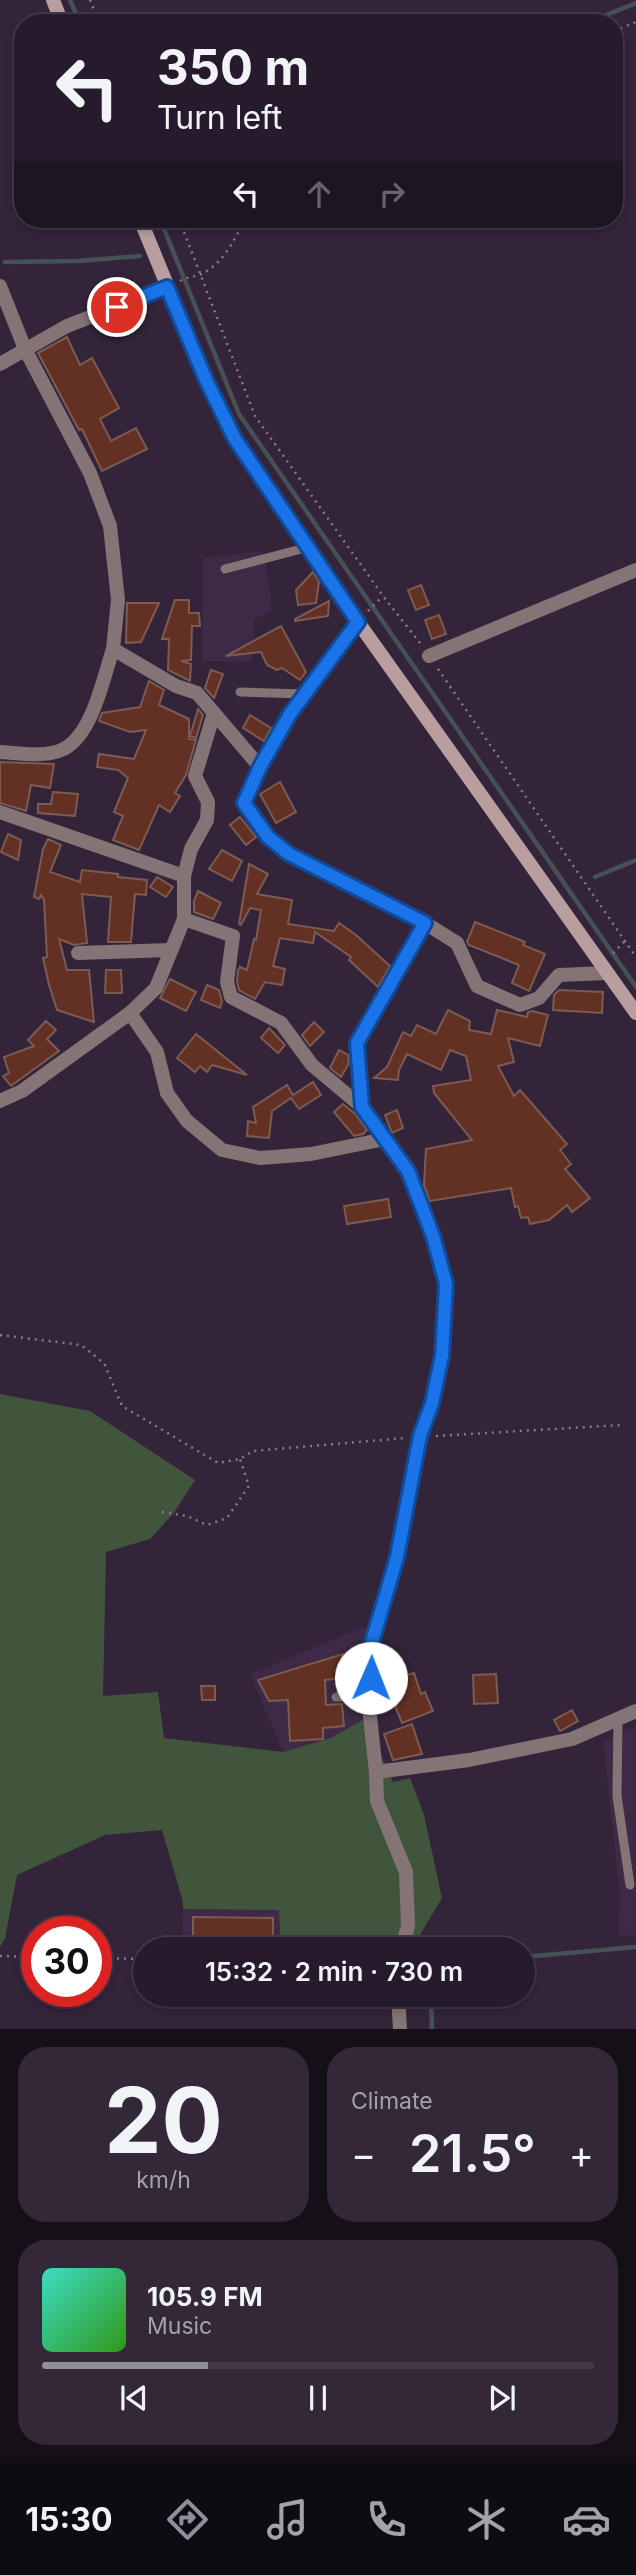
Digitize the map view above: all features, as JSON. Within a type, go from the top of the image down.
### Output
[{"type":"street","points":[[144,228],[206,380],[235,439],[636,1013]]},
{"type":"street","points":[[0,286],[25,349],[90,473],[110,526],[118,600],[113,649],[87,727],[76,741],[60,751],[34,754],[0,752]]},
{"type":"street","points":[[0,364],[67,326],[167,287]]},
{"type":"street","points":[[429,656],[636,570]]},
{"type":"street","points":[[362,618],[290,714],[260,767],[244,803],[268,837],[289,854],[425,923],[457,943],[477,986],[520,1005],[539,998],[559,975],[606,973]]},
{"type":"street","points":[[113,649],[176,686],[197,693],[260,767]]},
{"type":"street","points":[[0,1101],[22,1091],[130,1013],[156,988],[184,919],[184,876],[191,849],[207,820],[208,802],[195,776],[214,713]]},
{"type":"street","points":[[0,812],[184,876]]},
{"type":"street","points":[[184,919],[233,936],[227,982],[231,997],[281,1023],[312,1065],[362,1107],[386,1139],[408,1171],[433,1236],[446,1284],[442,1356],[432,1403],[420,1436],[397,1557],[372,1642],[370,1716],[377,1801],[406,1872],[408,1926],[405,1937]]},
{"type":"street","points":[[362,1107],[357,1043],[425,923]]},
{"type":"street","points":[[78,953],[171,950]]},
{"type":"street","points":[[130,1013],[157,1052],[167,1094],[187,1121],[222,1150],[260,1158],[312,1154],[386,1139]]},
{"type":"street","points":[[376,1772],[469,1760],[572,1739],[636,1712]]},
{"type":"street","points":[[399,2007],[400,2029]]},
{"type":"lane","points":[[225,569],[309,547]]},
{"type":"lane","points":[[240,692],[305,694]]},
{"type":"lane","points":[[336,1697],[371,1696]]},
{"type":"lane","points":[[618,1718],[617,1796],[630,1885]]},
{"type":"path","points":[[183,228],[255,416],[381,597],[429,656],[636,957]]},
{"type":"path","points":[[192,274],[202,275],[216,265],[241,228]]},
{"type":"path","points":[[362,618],[381,597]]},
{"type":"path","points":[[620,947],[625,941]]},
{"type":"path","points":[[0,1335],[81,1345],[104,1363],[122,1406],[218,1463],[240,1459],[253,1451],[420,1436],[621,1425]]},
{"type":"path","points":[[162,1512],[187,1516],[207,1524],[227,1518],[249,1486],[240,1459]]},
{"type":"path","points":[[0,1956],[21,1956]]},
{"type":"path","points":[[112,1958],[133,1959]]},
{"type":"shaded area","points":[[264,551],[272,610],[254,620],[252,662],[202,661],[203,558]]},
{"type":"shaded area","points":[[367,1626],[364,1719],[332,1738],[283,1752],[250,1674]]},
{"type":"shaded area","points":[[636,1726],[636,1935],[619,1936],[620,1895],[603,1741]]},
{"type":"shaded area","points":[[183,1909],[280,1909],[281,1937],[182,1937]]},
{"type":"green space","points":[[0,1394],[90,1411],[195,1480],[173,1514],[150,1539],[106,1552],[103,1696],[158,1692],[164,1738],[283,1752],[331,1738],[364,1719],[393,1782],[410,1778],[424,1815],[442,1898],[417,1937],[280,1937],[279,1910],[183,1909],[162,1830],[105,1835],[17,1875],[5,1938],[0,1947]]},
{"type":"building","points":[[67,337],[80,365],[92,358],[119,408],[100,419],[111,441],[136,428],[147,449],[102,471],[82,429],[79,430],[38,353]]},
{"type":"building","points":[[313,572],[319,582],[316,603],[298,605],[296,590]]},
{"type":"building","points":[[421,585],[429,605],[416,610],[408,590]]},
{"type":"building","points":[[175,600],[189,600],[189,613],[199,613],[200,626],[192,626],[191,660],[181,661],[191,664],[190,681],[168,670],[169,639],[162,639]]},
{"type":"building","points":[[329,601],[328,616],[295,621],[295,619]]},
{"type":"building","points":[[127,603],[159,603],[141,642],[126,643]]},
{"type":"building","points":[[439,615],[446,634],[432,639],[425,620]]},
{"type":"building","points":[[281,626],[306,672],[300,680],[282,668],[277,670],[267,665],[261,652],[226,656]]},
{"type":"building","points":[[211,670],[223,674],[214,698],[205,688]]},
{"type":"building","points":[[149,681],[164,690],[159,705],[189,719],[189,739],[196,740],[186,775],[175,793],[180,796],[170,812],[159,805],[139,850],[113,840],[123,816],[114,812],[128,778],[118,770],[97,767],[99,754],[134,759],[146,730],[130,732],[99,721],[102,713],[140,707]]},
{"type":"building","points":[[198,709],[203,715],[196,738],[190,736]]},
{"type":"building","points":[[250,715],[271,728],[264,741],[243,728]]},
{"type":"building","points":[[0,762],[54,764],[50,788],[31,785],[26,811],[0,803]]},
{"type":"building","points":[[280,782],[296,812],[276,823],[260,794]]},
{"type":"building","points":[[53,792],[78,794],[75,816],[38,813],[38,804],[51,804]]},
{"type":"building","points":[[240,817],[256,837],[246,845],[230,825]]},
{"type":"building","points":[[8,834],[21,840],[18,860],[1,852]]},
{"type":"building","points":[[48,839],[61,845],[50,872],[80,882],[82,870],[147,880],[146,895],[135,894],[131,942],[108,942],[111,897],[82,894],[87,943],[74,945],[59,939],[67,970],[89,970],[94,1022],[57,1010],[49,985],[43,958],[47,957],[44,900],[41,895],[39,899],[34,897],[43,849]]},
{"type":"building","points":[[222,850],[242,861],[232,881],[209,869]]},
{"type":"building","points":[[249,864],[268,874],[257,894],[292,900],[288,924],[334,931],[339,923],[390,966],[378,987],[349,960],[351,957],[315,932],[313,943],[280,938],[273,966],[285,969],[282,985],[265,982],[255,999],[239,990],[238,970],[240,967],[247,970],[261,910],[250,908],[241,925],[239,924]]},
{"type":"building","points":[[157,877],[173,887],[166,897],[150,887]]},
{"type":"building","points":[[198,891],[221,903],[213,919],[194,912]]},
{"type":"building","points":[[475,922],[525,942],[523,945],[545,954],[529,991],[512,983],[519,965],[469,945],[467,942]]},
{"type":"building","points":[[106,970],[121,970],[122,993],[105,993]]},
{"type":"building","points":[[170,979],[196,992],[186,1011],[160,998]]},
{"type":"building","points":[[207,985],[219,990],[222,1001],[220,1008],[201,1000]]},
{"type":"building","points":[[559,990],[603,992],[602,1013],[553,1010],[554,995]]},
{"type":"building","points":[[448,1010],[470,1021],[469,1030],[491,1034],[497,1010],[527,1017],[528,1012],[532,1011],[548,1015],[540,1046],[508,1038],[514,1062],[498,1066],[514,1096],[520,1090],[567,1144],[560,1150],[571,1164],[565,1169],[590,1198],[572,1212],[567,1205],[549,1220],[530,1224],[528,1217],[521,1218],[518,1206],[515,1207],[511,1188],[430,1201],[424,1185],[426,1149],[472,1140],[434,1093],[433,1086],[471,1080],[466,1056],[450,1050],[441,1070],[407,1054],[399,1070],[398,1080],[374,1078],[387,1067],[403,1032],[411,1036],[417,1025],[436,1034]]},
{"type":"building","points":[[46,1021],[56,1030],[47,1039],[59,1051],[11,1086],[3,1076],[9,1073],[4,1057],[34,1046],[28,1040]]},
{"type":"building","points":[[314,1022],[324,1032],[310,1046],[302,1035]]},
{"type":"building","points":[[269,1028],[285,1045],[278,1053],[261,1038]]},
{"type":"building","points":[[196,1034],[247,1075],[212,1065],[207,1072],[200,1066],[195,1072],[177,1058]]},
{"type":"building","points":[[339,1050],[348,1055],[349,1063],[341,1077],[330,1068]]},
{"type":"building","points":[[313,1082],[321,1095],[299,1109],[291,1098],[272,1111],[269,1138],[247,1136],[248,1121],[256,1123],[253,1107],[287,1085],[293,1095]]},
{"type":"building","points":[[343,1104],[367,1130],[363,1134],[354,1136],[334,1112]]},
{"type":"building","points":[[397,1110],[403,1128],[392,1133],[385,1115]]},
{"type":"building","points":[[388,1199],[391,1217],[347,1224],[344,1206]]},
{"type":"building","points":[[343,1654],[344,1678],[325,1680],[326,1705],[342,1704],[344,1726],[323,1728],[323,1739],[290,1741],[288,1700],[269,1701],[258,1680]]},
{"type":"building","points":[[414,1673],[421,1694],[425,1692],[433,1711],[402,1723],[383,1682]]},
{"type":"building","points":[[496,1674],[498,1703],[474,1704],[473,1675]]},
{"type":"building","points":[[201,1686],[215,1686],[215,1700],[202,1700]]},
{"type":"building","points":[[572,1710],[578,1721],[560,1731],[554,1720]]},
{"type":"building","points":[[412,1724],[422,1754],[393,1760],[384,1734]]},
{"type":"building","points":[[193,1917],[273,1918],[273,1937],[193,1936]]},
{"type":"waterway","points":[[70,0],[76,14]]},
{"type":"waterway","points":[[608,14],[636,3]]},
{"type":"waterway","points":[[164,228],[239,414],[636,987]]},
{"type":"waterway","points":[[5,262],[78,261],[140,256]]},
{"type":"waterway","points":[[595,877],[636,860]]},
{"type":"waterway","points":[[535,1956],[636,1947]]},
{"type":"waterway","points":[[431,2007],[432,2029]]},
{"type":"route","points":[[117,307],[167,287],[206,380],[235,439],[358,622],[290,714],[260,767],[244,803],[268,837],[289,854],[425,923],[357,1043],[362,1107],[408,1171],[433,1236],[446,1284],[442,1356],[432,1403],[420,1436],[397,1557],[372,1642],[371,1678]]}]
